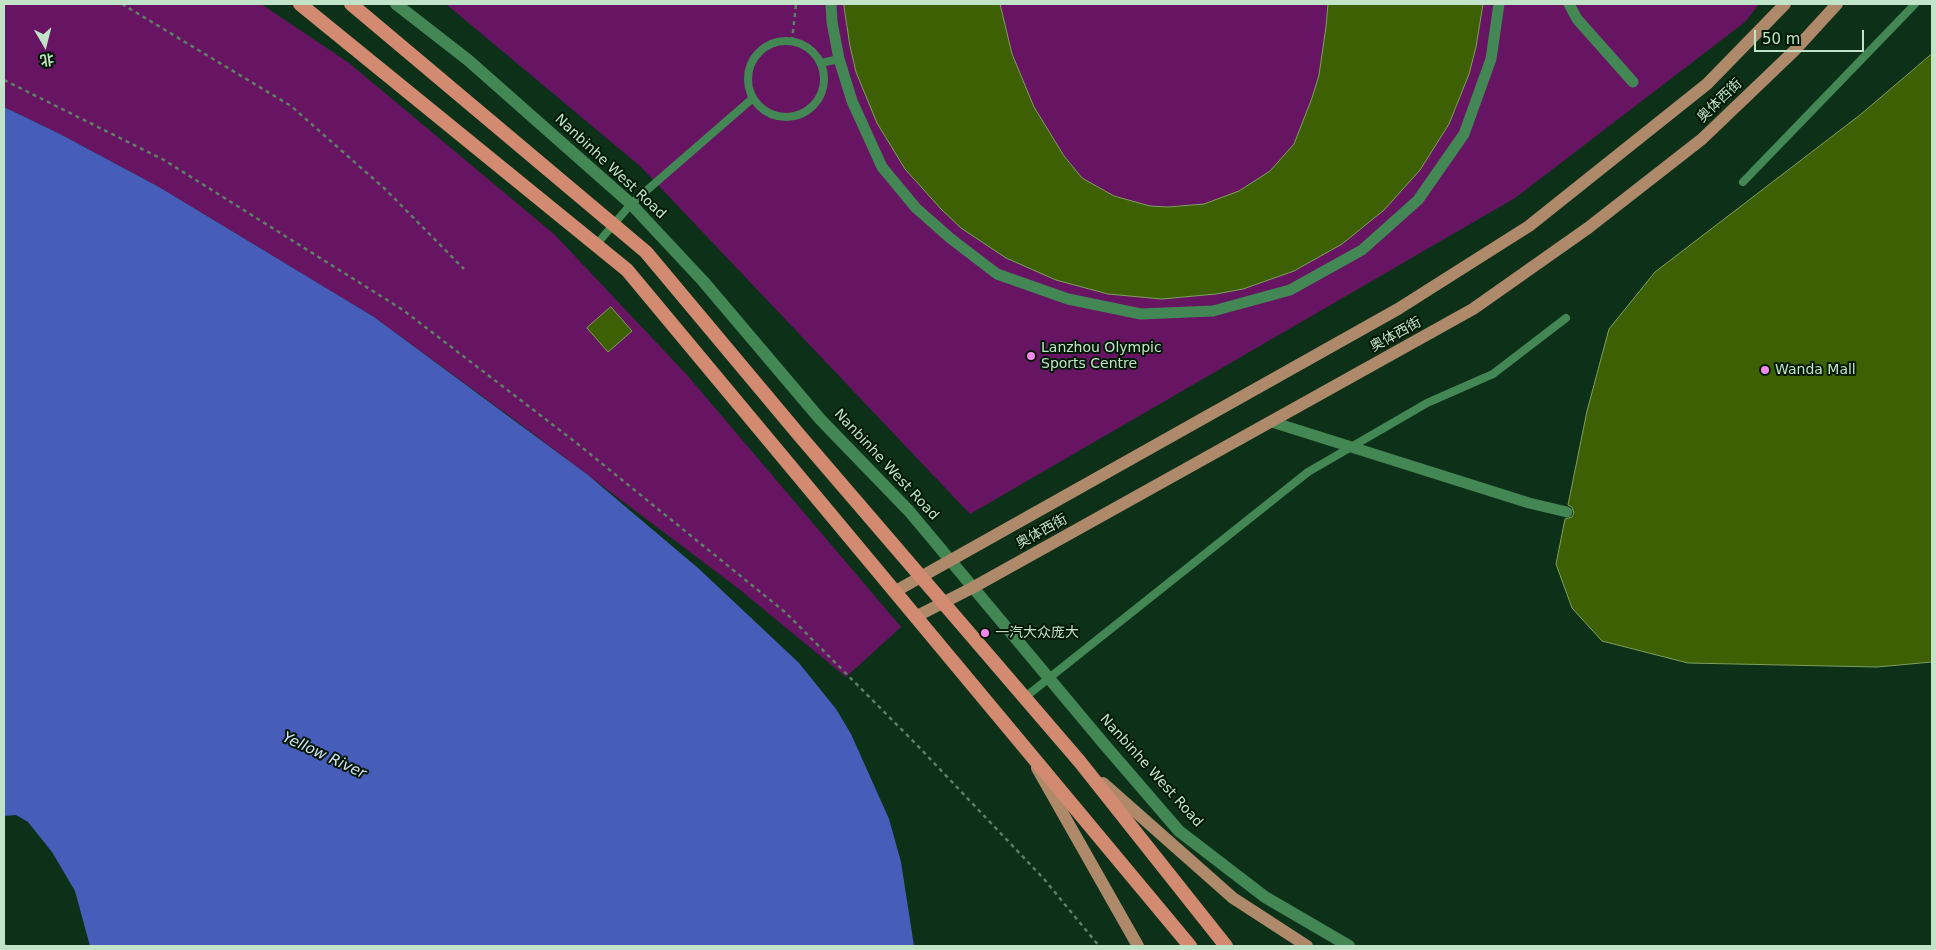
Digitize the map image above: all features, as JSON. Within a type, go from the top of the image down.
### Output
[{"type":"highway","points":[[300,4],[627,270],[1190,946]]},
{"type":"highway","points":[[351,4],[646,252],[942,604],[1080,762],[1226,946]]},
{"type":"main road","name":"奥体西街","points":[[894,592],[1398,309],[1530,226],[1707,84],[1785,4]]},
{"type":"main road","name":"奥体西街","points":[[916,617],[972,588],[1474,309],[1588,228],[1702,139],[1794,51],[1837,4]]},
{"type":"main road","points":[[1027,751],[1138,946]]},
{"type":"main road","points":[[1080,762],[1233,898],[1308,946]]},
{"type":"street","name":"Nanbinhe West Road","points":[[396,4],[468,60],[631,204],[703,281],[820,419],[909,511],[1048,678],[1180,831],[1265,898],[1348,946]]},
{"type":"street","points":[[831,4],[832,22],[840,60],[852,101],[882,167],[916,208],[950,238],[997,274],[1068,299],[1141,314],[1213,311],[1290,290],[1362,250],[1418,200],[1464,134],[1491,59],[1499,4]]},
{"type":"street","points":[[1569,4],[1577,19],[1633,82]]},
{"type":"street","points":[[1272,422],[1529,503],[1567,512]]},
{"type":"lane","points":[[1743,182],[1915,4]]},
{"type":"lane","points":[[780,41],[792,41],[809,49],[821,63],[824,76],[823,88],[818,100],[809,110],[798,115],[785,117],[772,114],[761,108],[753,98],[748,87],[748,74],[751,62],[758,52],[768,45],[780,41]]},
{"type":"lane","points":[[821,63],[840,60]]},
{"type":"lane","points":[[596,245],[631,204],[753,98]]},
{"type":"lane","points":[[1024,698],[1308,472],[1427,403],[1493,374],[1566,318]]},
{"type":"path","points":[[122,4],[291,106],[385,189],[464,269]]},
{"type":"path","points":[[792,41],[796,4]]},
{"type":"path","points":[[4,80],[164,160],[394,305],[574,441],[785,612],[916,744],[1044,878],[1099,946]]},
{"type":"shaded area","points":[[4,4],[261,4],[349,63],[555,235],[687,375],[901,627],[846,677],[739,589],[515,420],[374,317],[159,187],[60,134],[4,107]]},
{"type":"shaded area","name":"Lanzhou Olympic Sports Centre","points":[[446,4],[1759,4],[1745,22],[1515,198],[970,514],[640,166]]},
{"type":"water","name":"Yellow River","points":[[4,107],[60,134],[159,187],[374,317],[588,475],[698,568],[799,663],[836,709],[851,734],[889,819],[901,862],[914,946],[90,946],[75,891],[52,852],[28,822],[16,815],[4,816]]},
{"type":"building","points":[[844,4],[1000,4],[1012,54],[1034,107],[1064,156],[1082,178],[1114,196],[1150,206],[1168,207],[1204,204],[1239,191],[1270,171],[1294,144],[1319,75],[1328,4],[1483,4],[1476,47],[1469,74],[1449,124],[1420,170],[1384,210],[1342,244],[1294,271],[1243,289],[1216,294],[1162,299],[1108,294],[1056,280],[1006,258],[961,228],[905,169],[877,123],[856,72]]},
{"type":"building","name":"Wanda Mall","points":[[1932,54],[1932,662],[1877,667],[1688,663],[1602,641],[1572,608],[1556,564],[1565,519],[1572,517],[1574,513],[1572,507],[1568,505],[1587,411],[1609,329],[1655,272],[1860,115]]},
{"type":"building","points":[[611,307],[632,331],[608,352],[587,328]]},
{"type":"place","name":"Lanzhou Olympic Sports Centre","points":[[1031,356]]},
{"type":"place","name":"Wanda Mall","points":[[1765,370]]},
{"type":"place","name":"一汽大众庞大","points":[[985,633]]}]
